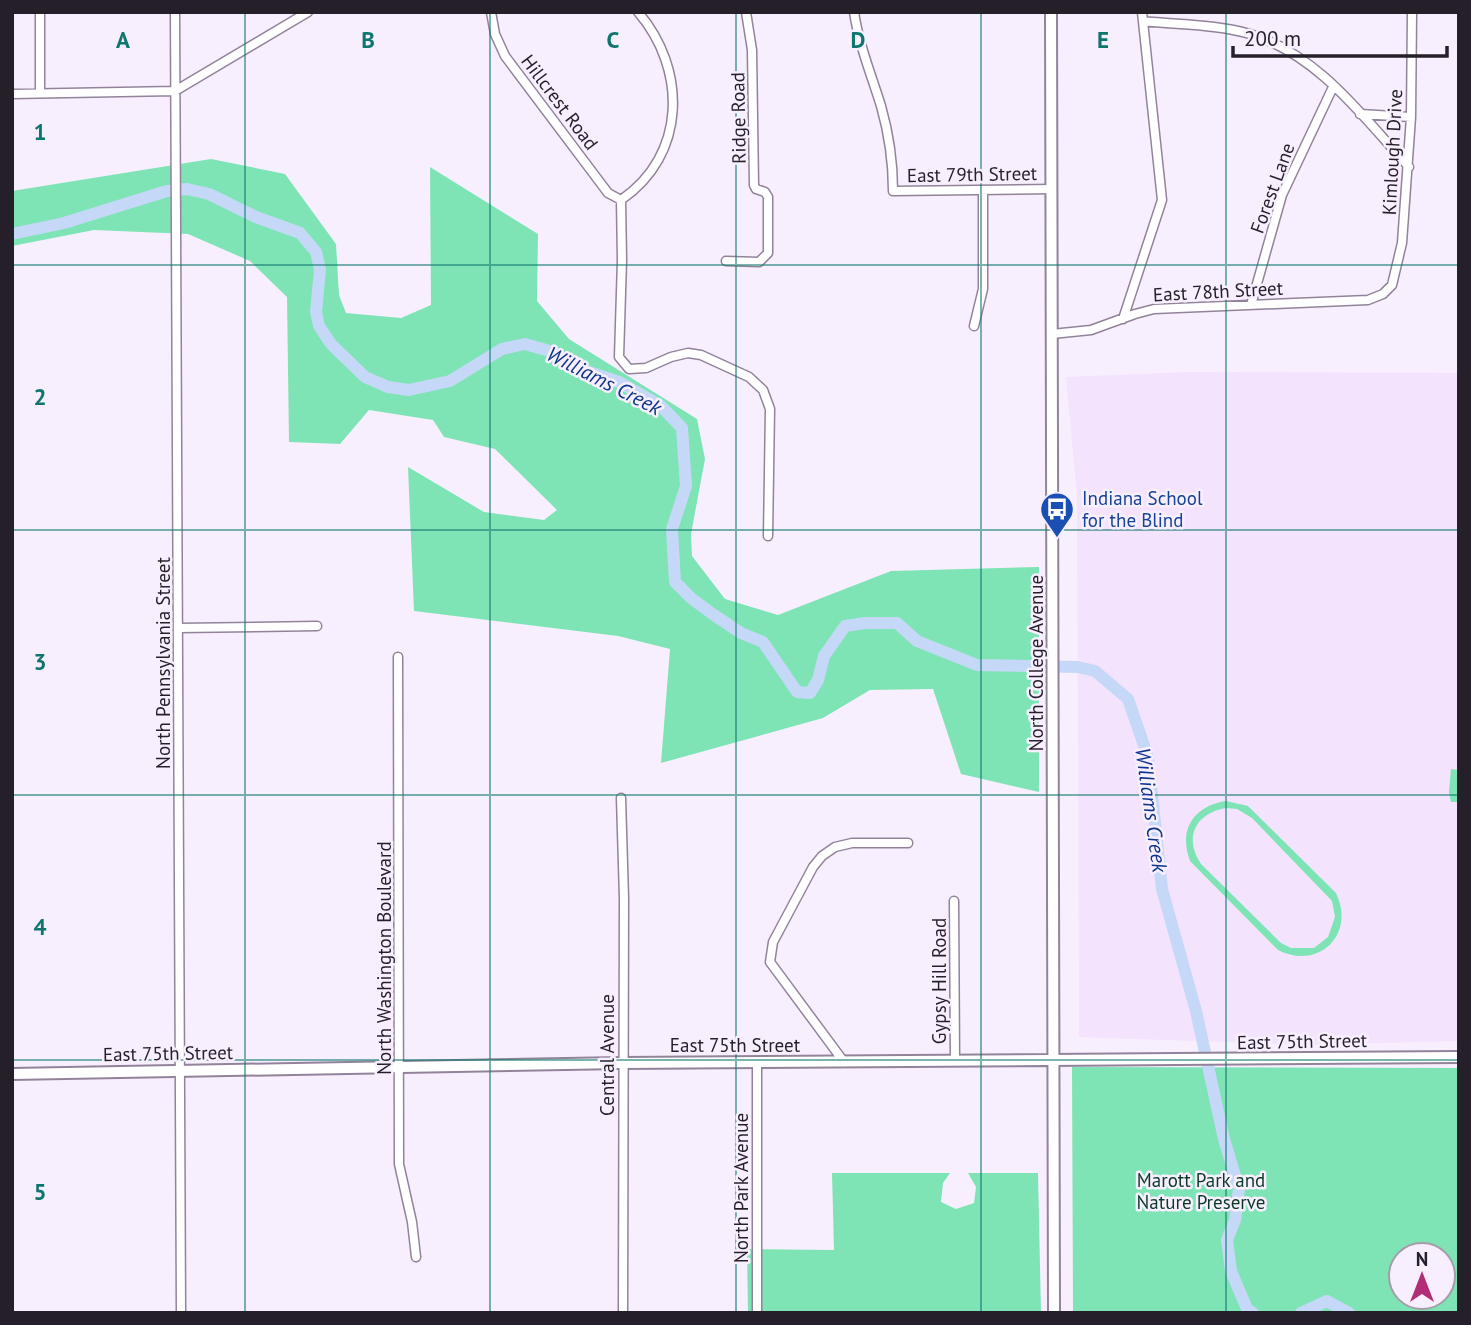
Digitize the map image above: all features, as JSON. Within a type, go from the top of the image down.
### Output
[{"type":"street","points":[[40,12],[40,93]]},
{"type":"street","name":"North Pennsylvania Street","points":[[175,12],[181,1313]]},
{"type":"street","points":[[12,94],[175,91],[308,12]]},
{"type":"street","name":"Hillcrest Road","points":[[491,12],[496,37],[505,56],[608,193],[621,200]]},
{"type":"street","points":[[638,12],[656,35],[663,51],[671,76],[673,106],[669,133],[658,158],[643,180],[621,200],[619,357],[629,369],[646,368],[671,356],[688,353],[701,355],[749,377],[762,390],[770,409],[768,536]]},
{"type":"street","name":"Ridge Road","points":[[726,261],[759,262],[768,253],[768,197],[754,185],[753,63],[746,12]]},
{"type":"street","name":"East 79th Street","points":[[854,12],[862,51],[886,127],[891,153],[893,191],[1052,189]]},
{"type":"street","name":"North College Avenue","points":[[1051,12],[1054,1313]]},
{"type":"street","name":"Kimlough Drive","points":[[1387,290],[1394,280],[1399,262],[1405,218],[1411,117],[1412,12]]},
{"type":"street","points":[[1123,319],[1162,198],[1142,17],[1232,30],[1261,37],[1285,48],[1307,62],[1409,167]]},
{"type":"street","name":"Forest Lane","points":[[1251,305],[1282,195],[1333,87]]},
{"type":"street","points":[[1360,114],[1411,117]]},
{"type":"street","points":[[974,326],[983,289],[983,190]]},
{"type":"street","name":"East 78th Street","points":[[1052,334],[1091,330],[1154,309],[1368,300],[1387,290]]},
{"type":"street","points":[[178,628],[317,626]]},
{"type":"street","name":"North Washington Boulevard","points":[[398,657],[399,1164],[412,1222],[416,1257]]},
{"type":"street","name":"Central Avenue","points":[[621,798],[624,898],[623,1313]]},
{"type":"street","points":[[844,1062],[770,962],[773,942],[813,867],[824,854],[835,847],[852,843],[908,843]]},
{"type":"street","name":"Gypsy Hill Road","points":[[954,901],[955,1061]]},
{"type":"street","name":"East 75th Street","points":[[12,1074],[622,1063],[1459,1057]]},
{"type":"street","name":"North Park Avenue","points":[[757,1063],[757,1313]]},
{"type":"shaded area","points":[[1189,372],[1459,373],[1459,1041],[1307,1045],[1079,1037],[1077,497],[1066,377]]},
{"type":"green space","points":[[211,159],[285,174],[336,244],[339,295],[346,313],[401,318],[431,305],[430,167],[538,234],[537,301],[569,339],[697,419],[705,459],[691,534],[692,556],[725,599],[778,615],[891,571],[1039,567],[1039,792],[961,774],[933,689],[870,690],[823,718],[661,763],[670,649],[618,636],[414,611],[408,467],[484,512],[544,520],[557,510],[495,449],[444,437],[433,420],[369,410],[340,444],[289,442],[287,297],[250,261],[188,234],[94,230],[12,246],[12,191]]},
{"type":"green space","points":[[1451,769],[1459,770],[1459,802],[1451,802]]},
{"type":"green space","points":[[1226,801],[1248,806],[1336,893],[1341,908],[1341,922],[1330,945],[1307,956],[1278,950],[1190,861],[1186,839],[1188,829],[1197,814]],"holes":[[[1237,809],[1252,818],[1332,901],[1335,917],[1328,937],[1314,948],[1291,948],[1281,943],[1201,864],[1193,845],[1193,836],[1200,821],[1216,811]]]},
{"type":"green space","name":"Marott Park and Nature Preserve","points":[[1072,1067],[1459,1068],[1459,1313],[1073,1313]]},
{"type":"green space","points":[[832,1173],[950,1173],[943,1183],[941,1202],[956,1209],[974,1203],[976,1187],[968,1173],[1038,1173],[1041,1313],[748,1313],[747,1249],[834,1250]]},
{"type":"waterway","name":"Williams Creek","points":[[12,234],[64,223],[167,191],[187,189],[209,194],[256,217],[300,233],[316,252],[320,269],[316,312],[319,326],[331,344],[365,377],[388,387],[409,390],[450,381],[502,349],[525,344],[553,352],[583,370],[619,382],[661,406],[682,428],[686,486],[672,529],[675,582],[714,615],[741,633],[763,642],[797,692],[810,693],[818,680],[824,656],[845,626],[897,623],[917,641],[977,665],[1078,667],[1095,671],[1128,699],[1148,757],[1162,889],[1196,1011],[1224,1139],[1239,1189],[1235,1220],[1227,1240],[1231,1271],[1247,1309],[1253,1313]]},
{"type":"waterway","name":"Williams Creek","points":[[1301,1313],[1327,1301],[1349,1313]]},
{"type":"place","name":"Indiana School for the Blind","points":[[1057,539]]}]
